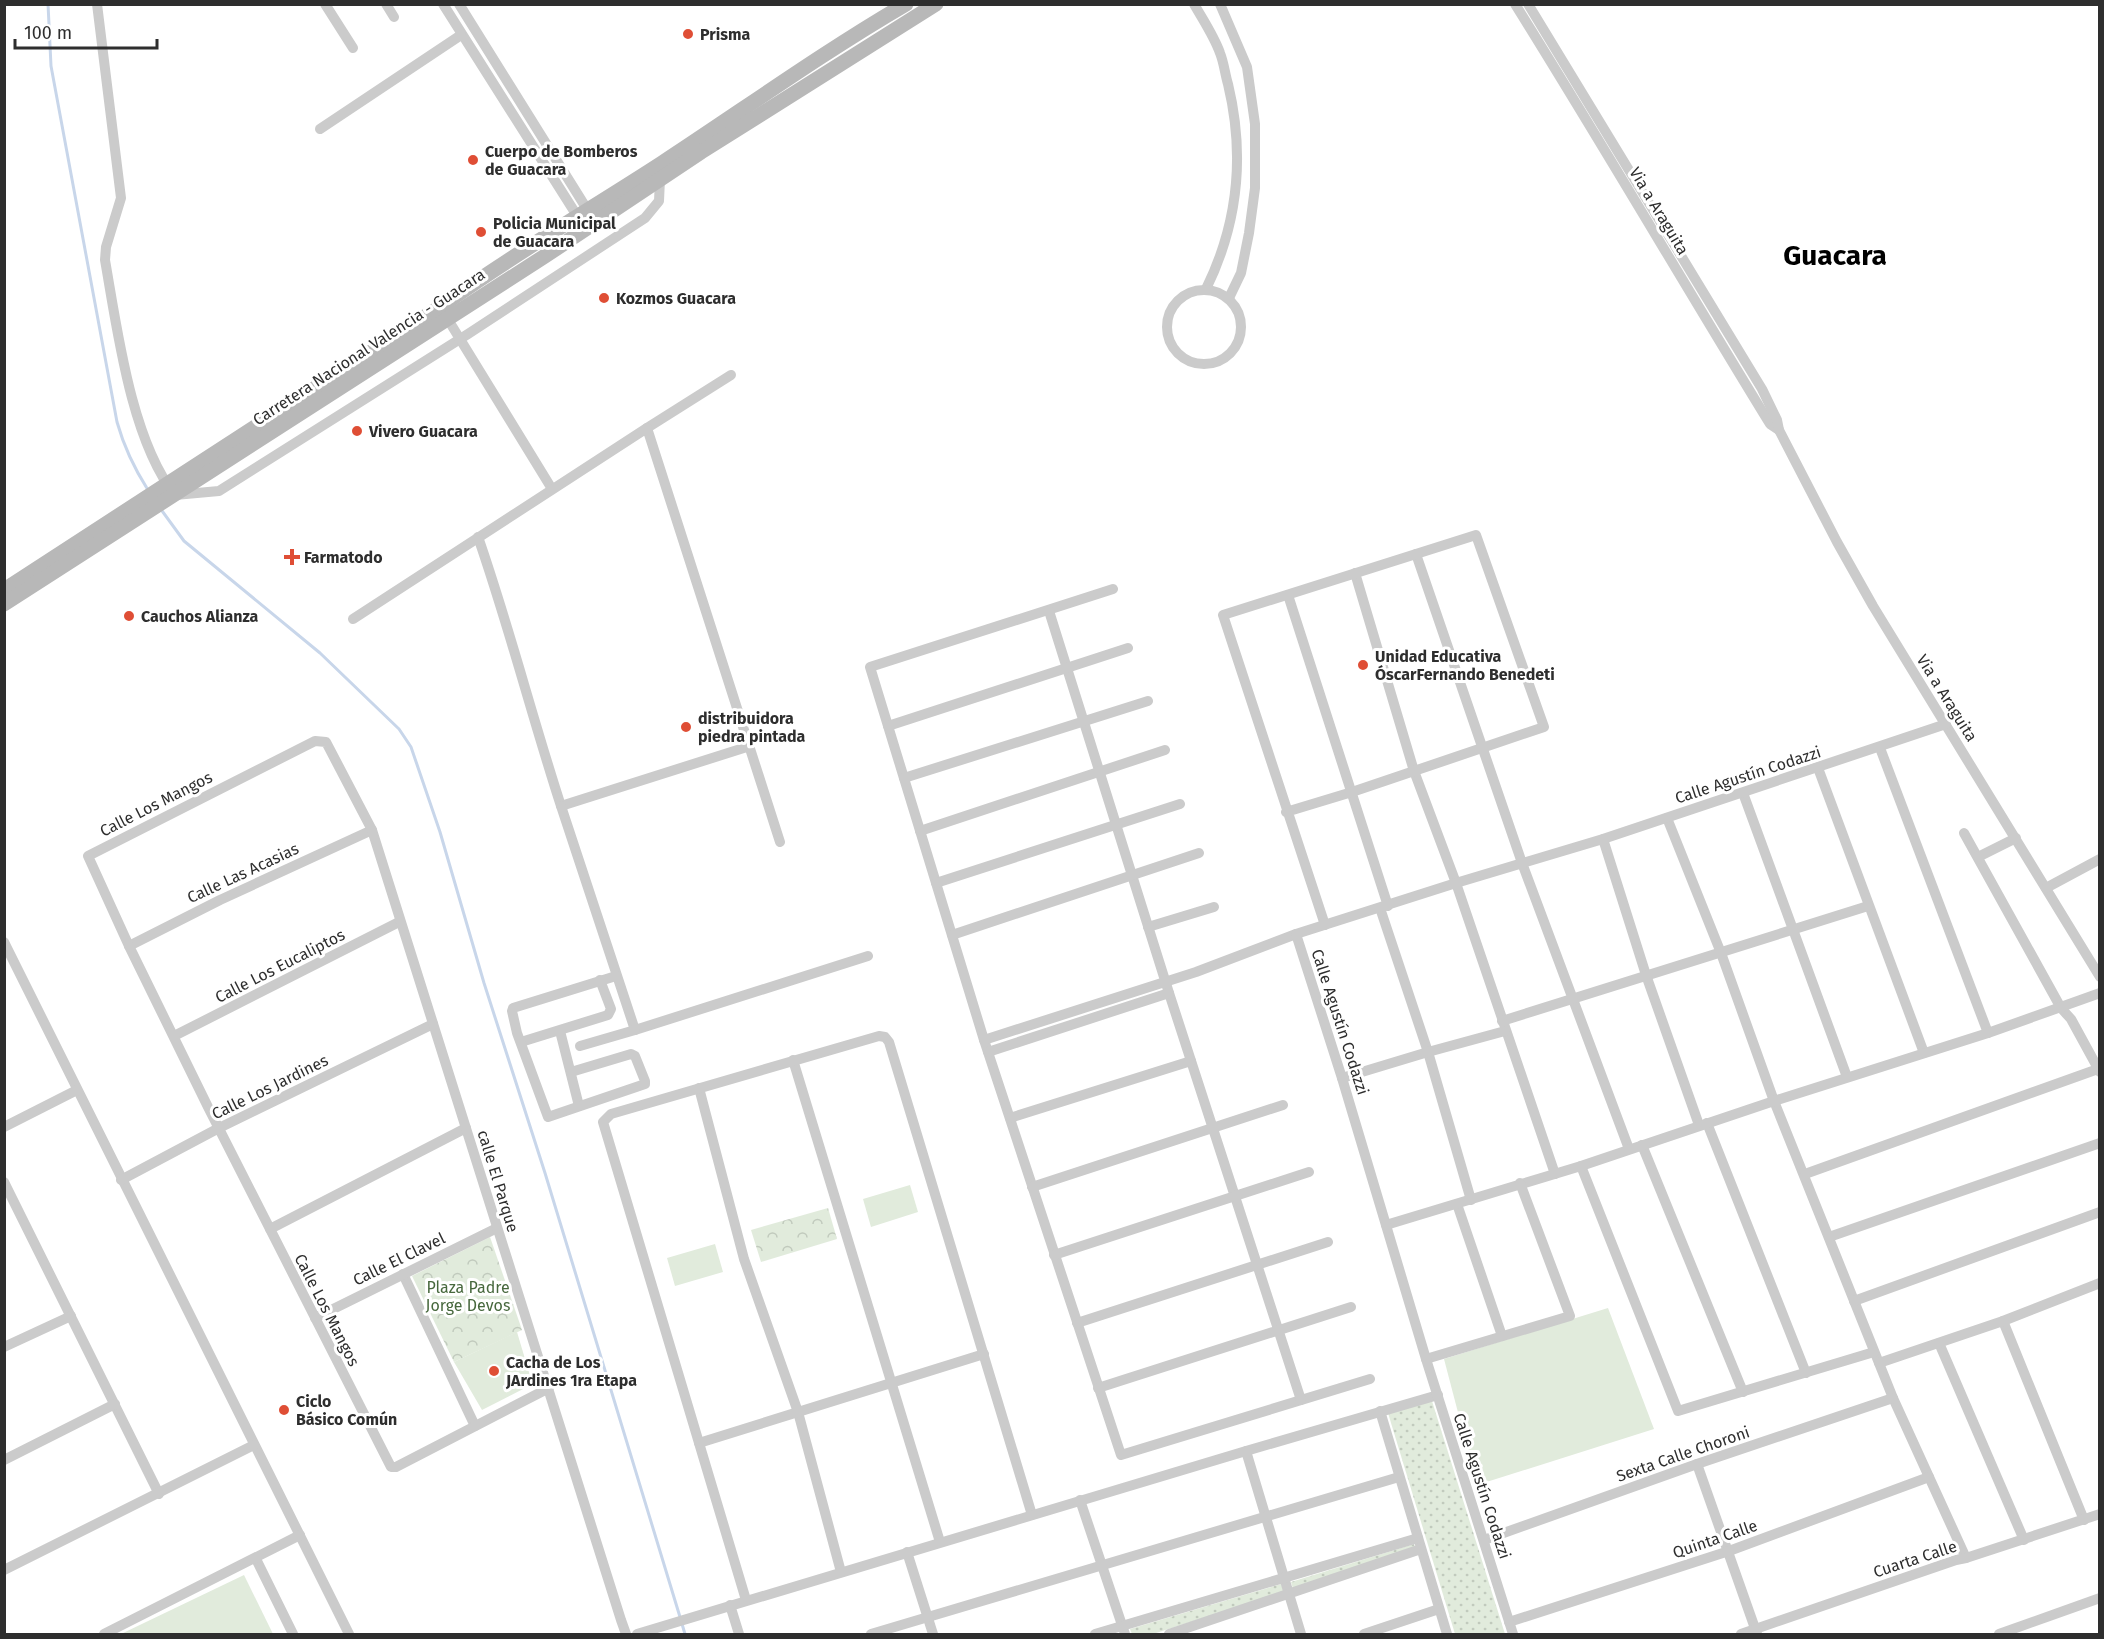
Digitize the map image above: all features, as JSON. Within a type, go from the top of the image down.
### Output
[{"type":"main road","name":"Carretera Nacional Valencia - Guacara","points":[[4,604],[160,497],[586,219],[807,66],[906,4]]},
{"type":"main road","name":"Carretera Nacional Valencia - Guacara","points":[[586,219],[660,179],[936,4]]},
{"type":"main road","name":"Carretera Nacional Valencia - Guacara","points":[[4,590],[160,497]]},
{"type":"street","points":[[98,4],[122,198],[105,247],[105,260],[120,342],[160,497],[219,491],[460,340],[645,218],[658,201],[660,179]]},
{"type":"street","points":[[325,4],[353,48]]},
{"type":"street","points":[[386,4],[394,17]]},
{"type":"street","points":[[442,4],[586,219]]},
{"type":"street","points":[[459,4],[586,219]]},
{"type":"street","points":[[1194,4],[1220,53],[1235,115],[1237,166],[1233,212],[1219,263],[1206,289]]},
{"type":"street","points":[[1220,4],[1246,68],[1255,124],[1255,188],[1249,233],[1241,273],[1229,298]]},
{"type":"street","name":"Via a Araguita","points":[[1515,4],[1685,282],[1732,365],[1770,424],[1779,430]]},
{"type":"street","name":"Via a Araguita","points":[[1528,4],[1762,390],[1777,420],[1779,430],[1873,606],[2100,977]]},
{"type":"street","points":[[320,129],[462,35]]},
{"type":"street","points":[[1206,289],[1229,298],[1237,309],[1241,323],[1240,337],[1234,349],[1224,359],[1210,364],[1190,361],[1173,349],[1167,336],[1166,322],[1170,309],[1179,298],[1192,291],[1206,289]]},
{"type":"street","points":[[444,312],[552,489]]},
{"type":"street","points":[[353,619],[731,375]]},
{"type":"street","points":[[646,428],[780,842]]},
{"type":"street","points":[[1286,812],[1544,727],[1476,535],[1223,615],[1286,812],[1324,926]]},
{"type":"street","points":[[478,537],[497,591],[534,722],[635,1030]]},
{"type":"street","points":[[1416,554],[1522,863],[1629,1149]]},
{"type":"street","points":[[1355,573],[1414,771],[1456,883],[1555,1174]]},
{"type":"street","points":[[1113,589],[870,667],[984,1040],[1120,1455],[1370,1379]]},
{"type":"street","points":[[1288,595],[1352,792],[1471,1200]]},
{"type":"street","points":[[1049,611],[1169,993],[1301,1400]]},
{"type":"street","points":[[888,726],[1128,648]]},
{"type":"street","points":[[904,778],[1148,701]]},
{"type":"street","name":"Calle Agustín Codazzi","points":[[1513,1635],[1296,934],[1667,818],[1946,724]]},
{"type":"street","name":"Calle Los Mangos","points":[[326,742],[315,741],[88,856],[129,946],[208,1107],[391,1467],[396,1467],[549,1388]]},
{"type":"street","name":"calle El Parque","points":[[326,742],[372,830],[399,922],[626,1635]]},
{"type":"street","points":[[561,806],[750,746]]},
{"type":"street","points":[[1880,748],[1988,1033]]},
{"type":"street","points":[[920,831],[1165,750]]},
{"type":"street","points":[[1818,768],[1924,1053]]},
{"type":"street","points":[[1743,793],[1847,1077]]},
{"type":"street","points":[[936,883],[1180,804]]},
{"type":"street","points":[[1667,818],[1722,953],[1774,1101],[1874,1352],[1966,1558]]},
{"type":"street","name":"Calle Las Acasias","points":[[129,946],[220,900],[372,830]]},
{"type":"street","points":[[1805,1174],[2099,1070],[2071,1019],[2061,1008],[1964,833]]},
{"type":"street","points":[[1603,838],[1646,975],[1703,1124],[1806,1373]]},
{"type":"street","points":[[1978,857],[2016,838]]},
{"type":"street","points":[[952,935],[1199,853]]},
{"type":"street","points":[[2046,888],[2100,859]]},
{"type":"street","points":[[1342,1078],[1428,1052],[1574,998],[1868,906]]},
{"type":"street","points":[[1148,927],[1214,907]]},
{"type":"street","name":"Calle Los Eucaliptos","points":[[174,1036],[399,922]]},
{"type":"street","points":[[984,1040],[1166,981],[1296,934]]},
{"type":"street","points":[[4,942],[349,1635]]},
{"type":"street","points":[[580,1046],[867,956]]},
{"type":"street","points":[[571,1072],[631,1054],[635,1056],[645,1084],[551,1117],[547,1115],[512,1014],[513,1008],[616,976]]},
{"type":"street","points":[[521,1042],[608,1015],[611,1009],[600,980]]},
{"type":"street","points":[[988,1052],[1169,993]]},
{"type":"street","points":[[1386,1225],[1581,1166],[1703,1124],[1988,1033],[2100,993]]},
{"type":"street","name":"Calle Los Jardines","points":[[122,1180],[433,1024]]},
{"type":"street","points":[[560,1031],[579,1106]]},
{"type":"street","points":[[746,1600],[603,1122],[611,1114],[793,1060],[879,1036],[885,1037],[889,1042],[1032,1515]]},
{"type":"street","points":[[793,1060],[940,1542]]},
{"type":"street","points":[[1010,1118],[1191,1061]]},
{"type":"street","points":[[699,1088],[744,1259],[798,1412],[841,1572]]},
{"type":"street","points":[[4,1127],[77,1090]]},
{"type":"street","points":[[1032,1187],[1283,1105]]},
{"type":"street","points":[[270,1229],[466,1128]]},
{"type":"street","points":[[1829,1237],[2100,1143]]},
{"type":"street","points":[[1642,1145],[1743,1392]]},
{"type":"street","points":[[1581,1166],[1678,1411],[1874,1352]]},
{"type":"street","points":[[1054,1255],[1309,1172]]},
{"type":"street","points":[[4,1182],[159,1494]]},
{"type":"street","points":[[1426,1359],[1570,1316],[1520,1183]]},
{"type":"street","points":[[1457,1204],[1502,1336]]},
{"type":"street","points":[[1854,1300],[2100,1212]]},
{"type":"street","name":"Calle El Clavel","points":[[315,1318],[497,1228]]},
{"type":"street","points":[[1077,1323],[1328,1242]]},
{"type":"street","points":[[403,1274],[475,1426]]},
{"type":"street","points":[[1879,1364],[2100,1283]]},
{"type":"street","points":[[1098,1388],[1351,1307]]},
{"type":"street","points":[[4,1347],[71,1316]]},
{"type":"street","points":[[2003,1320],[2084,1520]]},
{"type":"street","points":[[1939,1342],[2024,1540]]},
{"type":"street","points":[[699,1443],[984,1354]]},
{"type":"street","points":[[637,1635],[746,1600],[1438,1395]]},
{"type":"street","name":"Sexta Calle Choroni","points":[[1484,1540],[1697,1464],[1893,1398]]},
{"type":"street","points":[[4,1460],[115,1404]]},
{"type":"street","points":[[1380,1411],[1447,1635]]},
{"type":"street","points":[[4,1570],[254,1445]]},
{"type":"street","points":[[1246,1451],[1301,1635]]},
{"type":"street","points":[[1697,1464],[1756,1632]]},
{"type":"street","points":[[871,1635],[1399,1477]]},
{"type":"street","name":"Quinta Calle","points":[[1509,1622],[1728,1551],[1929,1477]]},
{"type":"street","points":[[1080,1500],[1124,1630]]},
{"type":"street","name":"Cuarta Calle","points":[[1741,1635],[1756,1632],[1956,1560],[2100,1514]]},
{"type":"street","points":[[104,1635],[300,1535]]},
{"type":"street","points":[[1095,1635],[1124,1630],[1284,1578],[1420,1544]]},
{"type":"street","points":[[1169,1635],[1289,1595],[1420,1544]]},
{"type":"street","points":[[907,1552],[933,1635]]},
{"type":"street","points":[[255,1559],[293,1635]]},
{"type":"street","points":[[1999,1635],[2100,1598]]},
{"type":"street","points":[[730,1605],[739,1635]]},
{"type":"street","points":[[1364,1635],[1439,1609]]},
{"type":"green space","points":[[910,1185],[918,1212],[871,1227],[863,1199]]},
{"type":"green space","points":[[828,1208],[837,1239],[761,1262],[751,1230]]},
{"type":"green space","name":"Plaza Padre Jorge Devos","points":[[490,1237],[522,1330],[454,1362],[412,1276]]},
{"type":"green space","points":[[715,1244],[723,1272],[675,1286],[667,1258]]},
{"type":"green space","points":[[1608,1308],[1654,1429],[1477,1485],[1444,1359]]},
{"type":"green space","name":"Cacha de Los JArdines 1ra Etapa","points":[[517,1332],[531,1379],[529,1386],[482,1410],[454,1362]]},
{"type":"green space","points":[[1432,1401],[1505,1634],[1455,1634],[1388,1413]]},
{"type":"green space","points":[[1414,1544],[1415,1547],[1293,1589],[1291,1582]]},
{"type":"green space","points":[[244,1575],[273,1634],[121,1634]]},
{"type":"green space","points":[[1281,1584],[1284,1592],[1153,1634],[1132,1634],[1130,1629]]},
{"type":"waterway","points":[[48,4],[51,66],[117,422],[130,457],[148,490]]},
{"type":"waterway","points":[[160,508],[184,541],[320,653],[399,729],[411,747],[440,832],[484,983],[545,1173],[680,1617]]},
{"type":"waterway","points":[[682,1624],[685,1634]]},
{"type":"place","name":"Prisma","points":[[688,34]]},
{"type":"place","name":"Cuerpo de Bomberos de Guacara","points":[[473,160]]},
{"type":"place","name":"Policia Municipal de Guacara","points":[[481,232]]},
{"type":"place","name":"Kozmos Guacara","points":[[604,298]]},
{"type":"place","name":"Vivero Guacara","points":[[357,431]]},
{"type":"place","name":"Farmatodo","points":[[292,557]]},
{"type":"place","name":"Cauchos Alianza","points":[[129,616]]},
{"type":"place","name":"Unidad Educativa ÓscarFernando Benedeti","points":[[1363,665]]},
{"type":"place","name":"distribuidora piedra pintada","points":[[686,727]]},
{"type":"place","name":"Cacha de Los JArdines 1ra Etapa","points":[[494,1371]]},
{"type":"place","name":"Ciclo Básico Común","points":[[284,1410]]},
{"type":"district","name":"Guacara","points":[[1835,255]]}]
